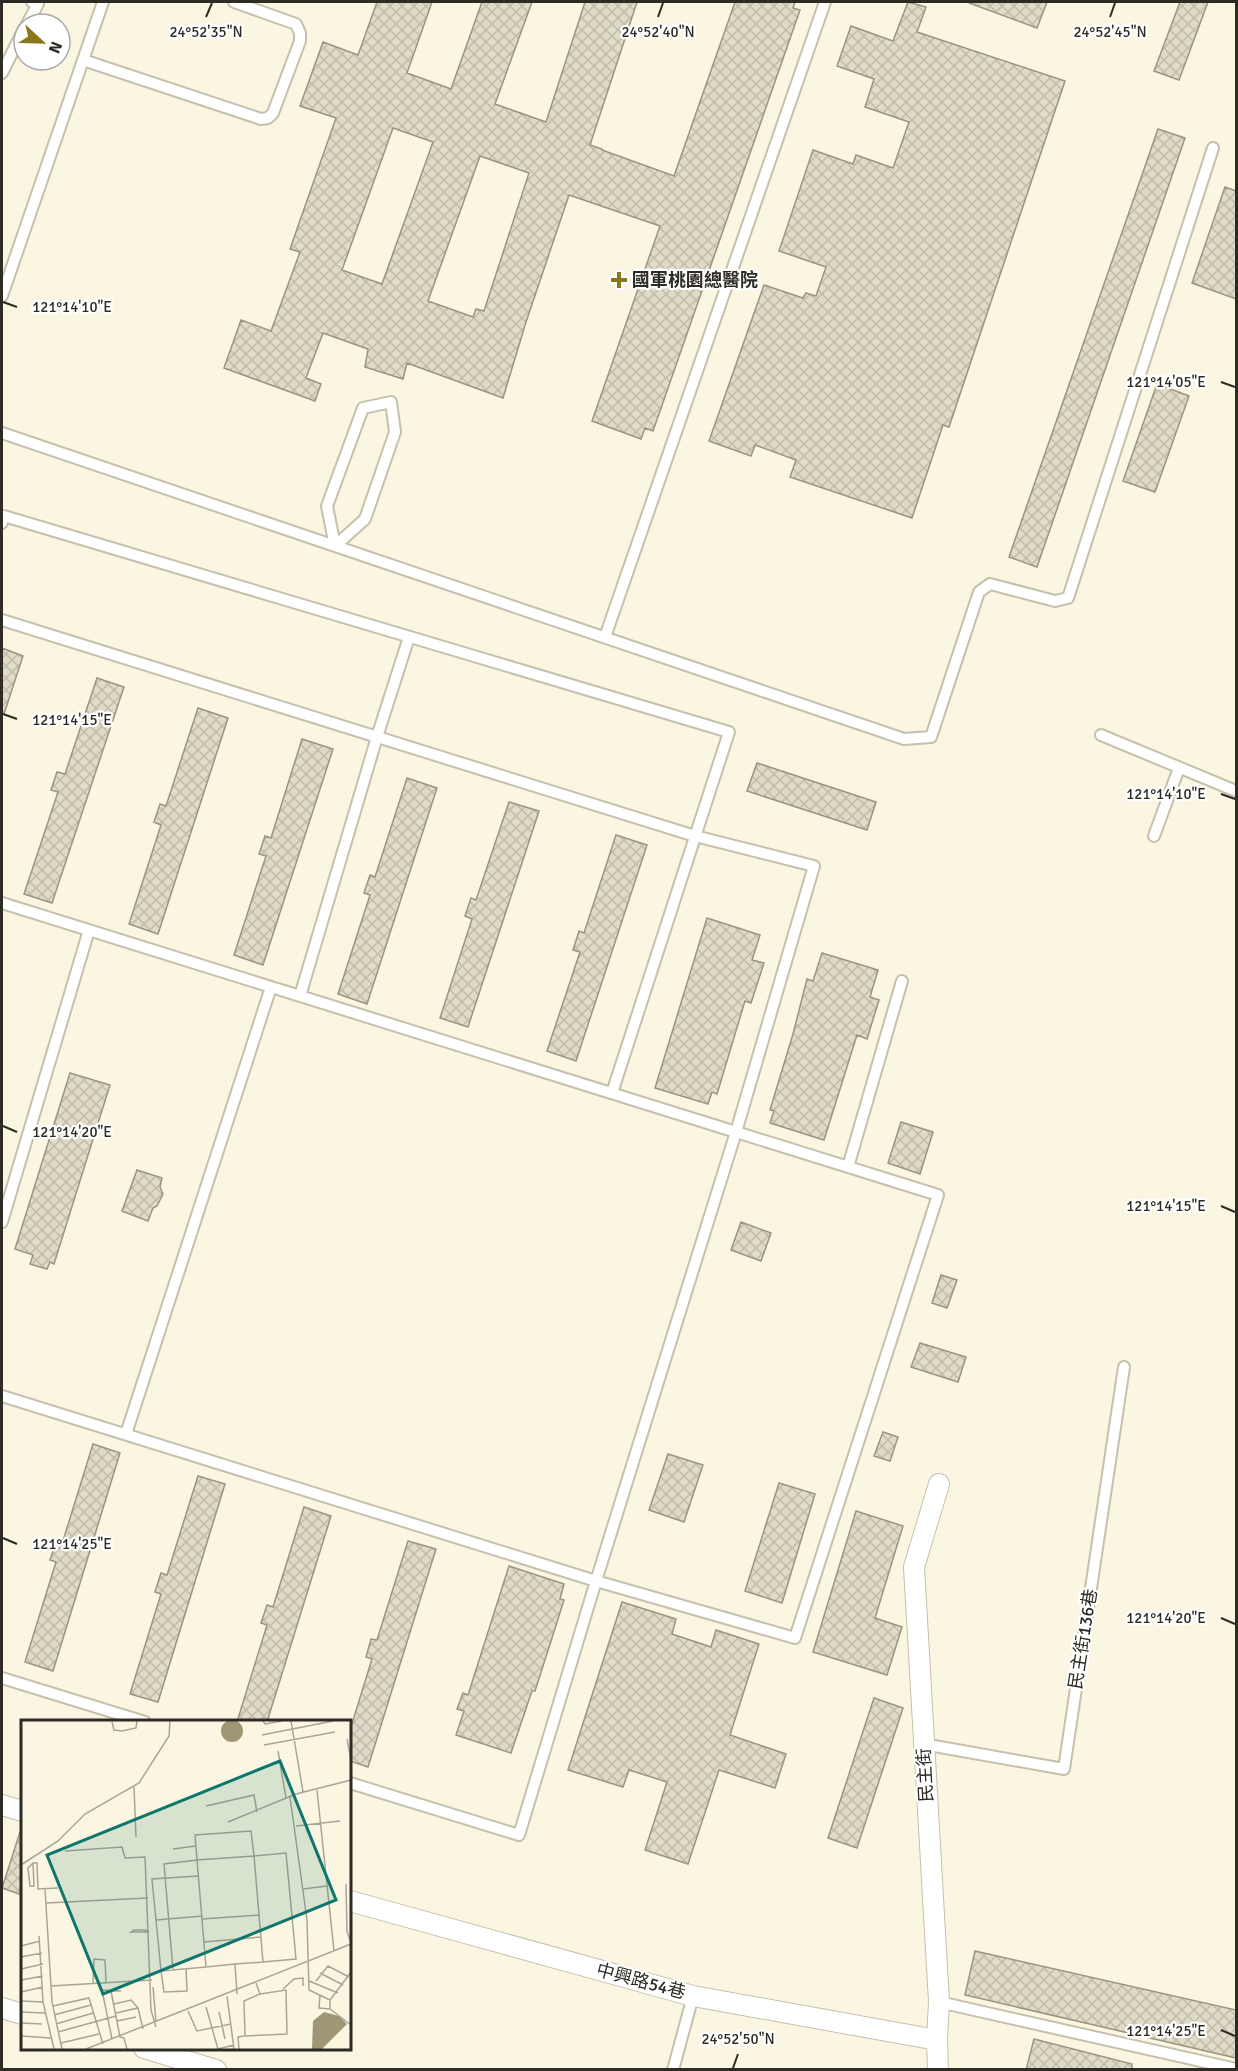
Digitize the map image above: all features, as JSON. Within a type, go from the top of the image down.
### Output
[{"type":"street","name":"民主街","points":[[938,2070],[939,2002],[914,1567],[939,1484]]},
{"type":"street","points":[[2,1805],[21,1811]]},
{"type":"street","name":"中興路54巷","points":[[351,1901],[693,1996],[937,2040]]},
{"type":"street","points":[[2,2008],[21,2014]]},
{"type":"street","points":[[147,2050],[216,2070]]},
{"type":"lane","points":[[32,2],[38,4],[34,12]]},
{"type":"lane","points":[[2,296],[104,2]]},
{"type":"lane","points":[[83,60],[261,119],[268,118],[273,113],[300,41],[300,33],[296,24],[234,2]]},
{"type":"lane","points":[[605,637],[825,2]]},
{"type":"lane","points":[[2,69],[12,51]]},
{"type":"lane","points":[[2,433],[904,739],[931,737],[978,591],[990,584],[1055,601],[1068,598],[1213,148]]},
{"type":"lane","points":[[391,402],[395,432],[365,519],[335,546],[327,506],[363,408],[391,402]]},
{"type":"lane","points":[[2,519],[729,732],[612,1093]]},
{"type":"lane","points":[[2,620],[695,836],[814,866],[736,1132],[519,1835],[351,1783]]},
{"type":"lane","points":[[300,996],[409,637]]},
{"type":"lane","points":[[1101,735],[1236,791]]},
{"type":"lane","points":[[1154,836],[1179,768]]},
{"type":"lane","points":[[2,903],[938,1195],[795,1638],[596,1581],[2,1396]]},
{"type":"lane","points":[[2,1222],[89,930]]},
{"type":"lane","points":[[848,1167],[902,981]]},
{"type":"lane","points":[[126,1434],[271,987]]},
{"type":"lane","name":"民主街136巷","points":[[923,1744],[1064,1769],[1124,1367]]},
{"type":"lane","points":[[2,1678],[138,1720]]},
{"type":"lane","points":[[673,2070],[693,1996]]},
{"type":"lane","points":[[939,2002],[1236,2069]]},
{"type":"building","points":[[377,2],[432,2],[407,73],[451,89],[482,2],[532,2],[495,104],[546,122],[585,2],[637,2],[590,145],[674,176],[735,2],[795,2],[793,8],[800,10],[653,431],[645,428],[641,439],[592,421],[660,226],[569,195],[503,398],[407,363],[403,379],[365,367],[368,349],[323,333],[306,378],[321,384],[315,401],[224,368],[241,320],[271,331],[300,252],[290,249],[336,118],[300,106],[323,42],[358,55]],"holes":[[[393,128],[433,142],[382,284],[342,270]],[[480,156],[529,173],[484,311],[476,309],[473,317],[428,301]]]},
{"type":"building","points":[[908,2],[926,7],[917,32],[1065,81],[949,427],[943,425],[912,518],[790,477],[796,460],[755,445],[751,456],[709,441],[764,285],[803,298],[806,293],[816,296],[826,267],[779,251],[813,150],[853,164],[856,155],[893,168],[909,122],[865,107],[874,79],[837,66],[851,26],[893,41]]},
{"type":"building","points":[[969,2],[1047,2],[1037,28]]},
{"type":"building","points":[[1180,2],[1208,2],[1179,80],[1154,71]]},
{"type":"building","points":[[1158,129],[1185,138],[1037,567],[1009,557]]},
{"type":"building","points":[[1225,187],[1236,191],[1236,299],[1192,283]]},
{"type":"building","points":[[1157,384],[1189,396],[1155,492],[1123,481]]},
{"type":"building","points":[[2,648],[23,656],[4,714],[2,713]]},
{"type":"building","points":[[97,678],[124,687],[52,903],[24,894],[58,792],[51,790],[57,772],[65,774]]},
{"type":"building","points":[[198,708],[228,718],[158,934],[129,924],[161,825],[154,822],[160,804],[166,806]]},
{"type":"building","points":[[302,739],[333,749],[263,965],[234,955],[266,856],[259,854],[265,836],[271,838]]},
{"type":"building","points":[[757,763],[876,802],[867,830],[747,791]]},
{"type":"building","points":[[407,778],[437,788],[367,1004],[338,994],[370,895],[364,893],[370,875],[375,877]]},
{"type":"building","points":[[509,802],[539,811],[468,1027],[440,1018],[472,919],[465,916],[471,898],[476,900]]},
{"type":"building","points":[[616,835],[647,845],[576,1061],[547,1051],[580,952],[573,950],[579,931],[584,933]]},
{"type":"building","points":[[707,918],[760,935],[752,960],[764,963],[751,1003],[745,1001],[717,1094],[712,1092],[708,1104],[655,1088]]},
{"type":"building","points":[[822,953],[878,970],[870,997],[879,1000],[867,1039],[857,1035],[824,1140],[770,1123],[774,1111],[770,1110],[807,979],[813,981]]},
{"type":"building","points":[[70,1073],[110,1085],[54,1264],[50,1262],[47,1269],[30,1264],[33,1255],[15,1249]]},
{"type":"building","points":[[901,1122],[933,1132],[920,1174],[888,1163]]},
{"type":"building","points":[[137,1170],[162,1178],[160,1187],[163,1194],[157,1206],[153,1208],[148,1221],[122,1211]]},
{"type":"building","points":[[741,1222],[771,1233],[761,1261],[731,1250]]},
{"type":"building","points":[[941,1275],[957,1280],[947,1308],[932,1303]]},
{"type":"building","points":[[920,1343],[966,1357],[958,1382],[911,1367]]},
{"type":"building","points":[[883,1432],[898,1437],[890,1461],[874,1456]]},
{"type":"building","points":[[93,1444],[120,1453],[53,1671],[25,1662],[56,1562],[50,1560],[56,1542],[62,1544]]},
{"type":"building","points":[[668,1454],[703,1465],[684,1522],[649,1510]]},
{"type":"building","points":[[198,1476],[225,1484],[158,1702],[130,1694],[161,1594],[155,1592],[161,1573],[167,1575]]},
{"type":"building","points":[[779,1483],[815,1494],[782,1603],[745,1591]]},
{"type":"building","points":[[304,1507],[331,1516],[268,1720],[238,1720],[267,1625],[261,1623],[267,1605],[273,1607]]},
{"type":"building","points":[[856,1511],[903,1526],[875,1618],[902,1627],[887,1675],[813,1652]]},
{"type":"building","points":[[408,1541],[436,1549],[368,1767],[351,1761],[351,1727],[372,1659],[366,1657],[371,1639],[377,1640]]},
{"type":"building","points":[[509,1566],[564,1584],[560,1599],[564,1600],[535,1691],[532,1691],[511,1753],[456,1735],[464,1711],[457,1709],[463,1693],[468,1695]]},
{"type":"building","points":[[622,1602],[676,1619],[672,1634],[711,1647],[716,1630],[759,1644],[730,1735],[786,1754],[775,1788],[719,1770],[688,1864],[645,1850],[667,1782],[629,1770],[623,1787],[568,1770]]},
{"type":"building","points":[[874,1698],[903,1708],[857,1848],[828,1838]]},
{"type":"building","points":[[20,1832],[21,1895],[2,1888]]},
{"type":"building","points":[[975,1951],[1236,2010],[1236,2058],[965,1995]]},
{"type":"building","points":[[1034,2039],[1132,2064],[1132,2070],[1026,2070]]},
{"type":"place","name":"國軍桃園總醫院","points":[[619,280]]}]
